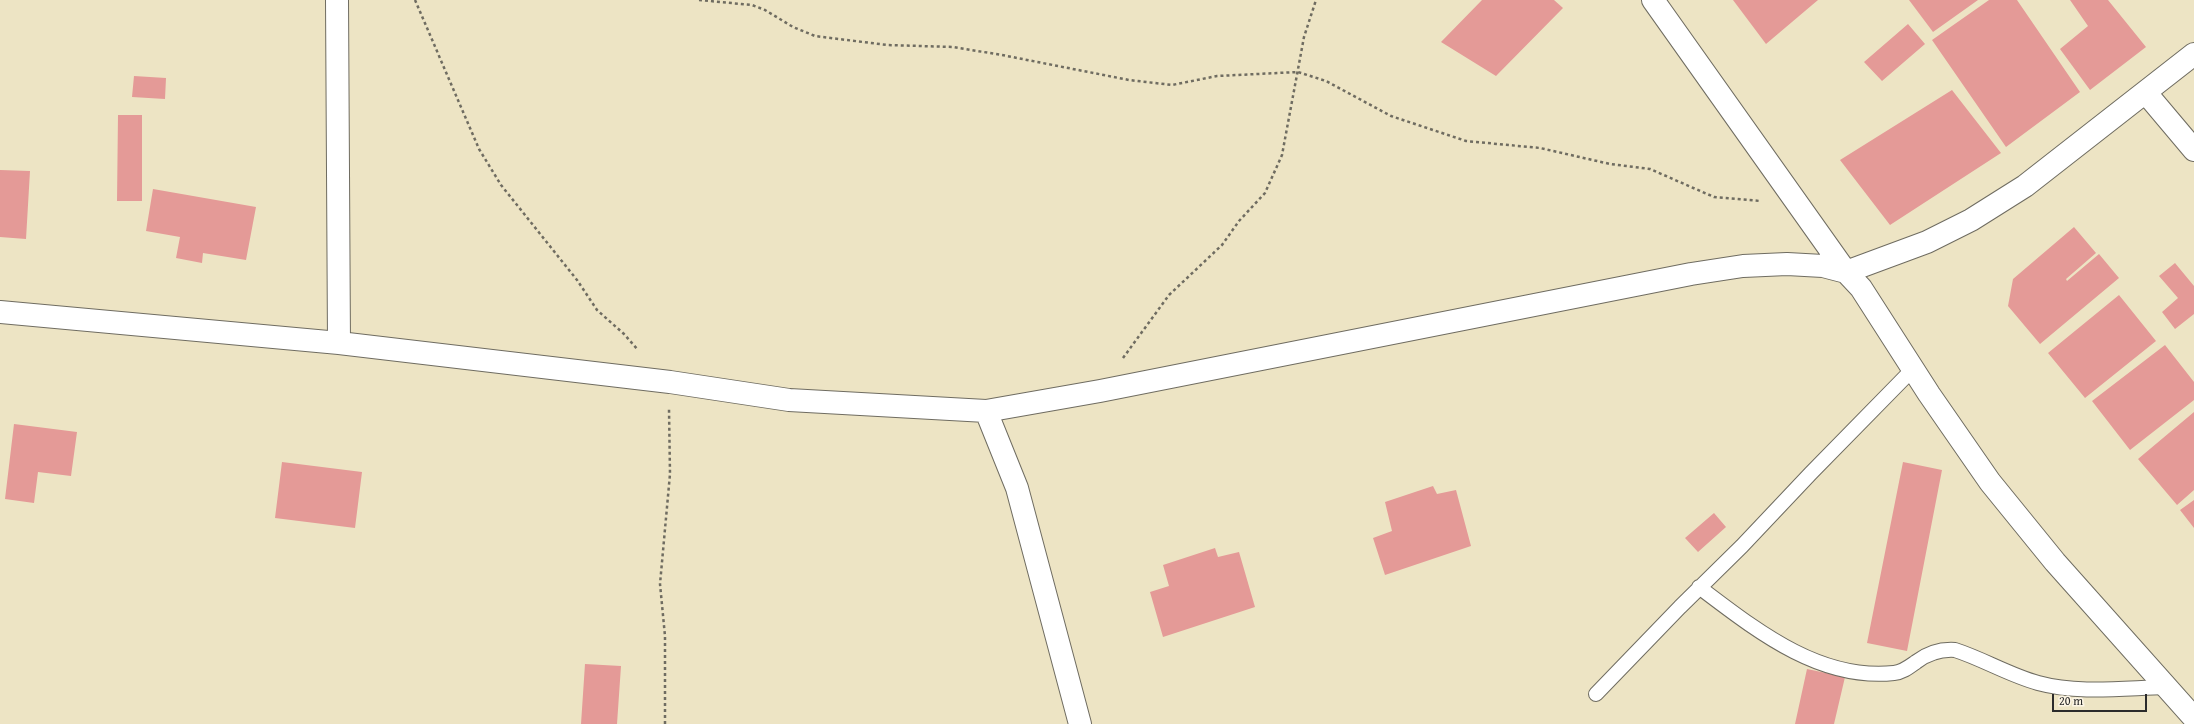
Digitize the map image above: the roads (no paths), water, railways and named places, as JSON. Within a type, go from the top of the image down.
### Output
[{"type":"street","points":[[338,0],[339,343]]},
{"type":"street","points":[[1653,0],[1846,272],[1861,288],[1913,369],[1990,482],[2055,562],[2165,688],[2194,718]]},
{"type":"street","points":[[0,312],[339,343],[660,381],[789,400],[986,411],[1100,391],[1691,274],[1744,266],[1787,264],[1823,266],[1846,272],[1927,242],[1971,220],[2025,186],[2194,54]]},
{"type":"street","points":[[2146,93],[2194,150]]},
{"type":"street","points":[[986,411],[1017,488],[1080,724]]},
{"type":"lane","points":[[1596,694],[1913,369]]},
{"type":"lane","points":[[1699,587],[1758,631],[1799,654],[1833,668],[1851,672],[1898,672],[1930,653],[1945,649],[1955,650],[2024,678],[2054,686],[2109,689],[2165,688]]}]
